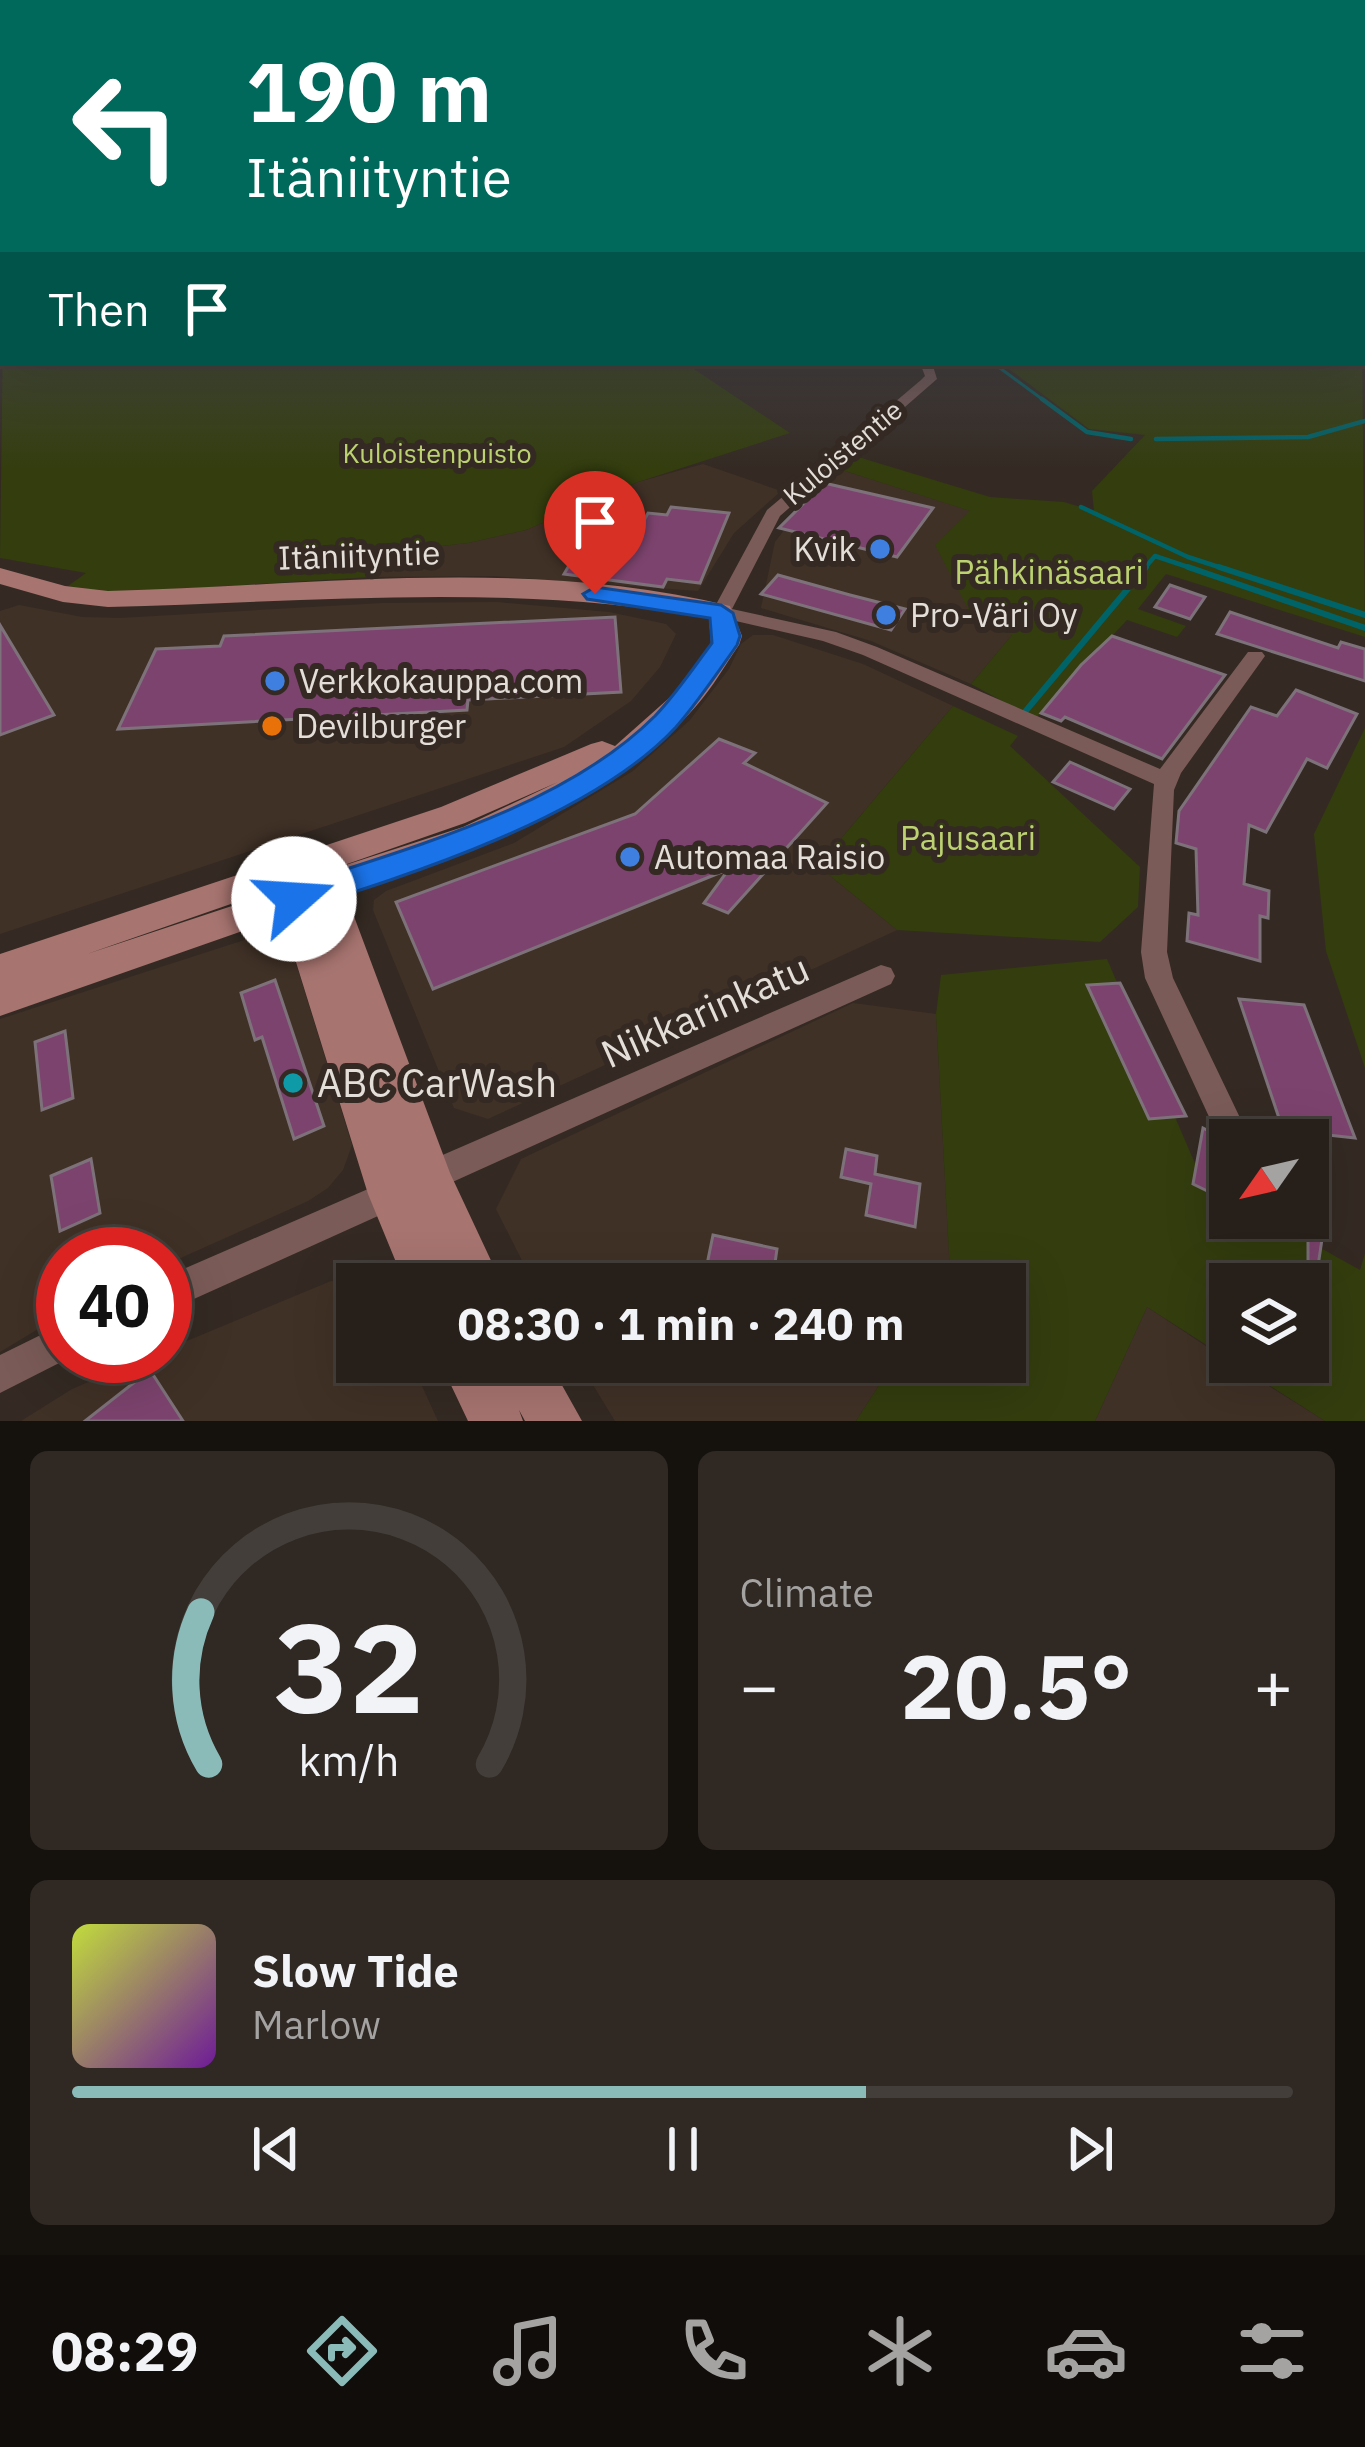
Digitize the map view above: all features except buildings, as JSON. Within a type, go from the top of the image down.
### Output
[{"type":"street","name":"Kuloistentie","points":[[0,1000],[305,886],[548,778],[614,743],[669,696],[721,613],[773,513],[926,382],[932,376],[927,366]]},
{"type":"street","name":"Itäniityntie","points":[[0,576],[63,594],[109,599],[459,584],[640,598],[721,613]]},
{"type":"street","points":[[721,613],[830,636],[870,651],[1165,780]]},
{"type":"street","points":[[1226,1119],[1159,979],[1154,952],[1165,780],[1255,656]]},
{"type":"street","name":"Kuloistentie","points":[[0,969],[305,886]]},
{"type":"street","points":[[305,886],[410,1185],[426,1263]]},
{"type":"street","name":"Nikkarinkatu","points":[[192,1283],[881,976]]},
{"type":"street","points":[[410,1185],[463,1263]]},
{"type":"street","points":[[0,1375],[36,1356]]},
{"type":"street","points":[[477,1383],[496,1421]]},
{"type":"street","points":[[532,1383],[555,1421]]},
{"type":"shaded area","points":[[703,464],[781,491],[734,533],[698,591],[493,576],[372,577],[380,553],[468,543],[526,530],[638,482]]},
{"type":"shaded area","points":[[842,470],[971,511],[1013,634],[971,684],[871,641],[761,608],[775,542],[812,494]]},
{"type":"shaded area","points":[[497,602],[609,612],[666,624],[676,634],[660,667],[631,701],[564,747],[0,934],[0,611],[19,605],[82,617],[120,618],[383,603]]},
{"type":"shaded area","points":[[753,635],[773,635],[863,664],[953,706],[818,866],[897,930],[488,1119],[454,1108],[373,910],[374,900],[386,891],[514,843],[633,771],[690,720],[729,669],[741,644]]},
{"type":"shaded area","points":[[266,933],[290,944],[352,1145],[343,1170],[308,1201],[192,1253],[192,1227],[36,1227],[36,1330],[0,1352],[0,1019]]},
{"type":"shaded area","points":[[853,1003],[936,1014],[949,1263],[523,1263],[496,1209],[521,1159]]},
{"type":"shaded area","points":[[336,1282],[336,1383],[421,1383],[438,1421],[21,1421],[86,1383],[192,1383],[192,1339]]},
{"type":"shaded area","points":[[1147,1307],[1209,1348],[1209,1383],[1264,1383],[1325,1421],[1095,1421]]},
{"type":"shaded area","points":[[592,1383],[880,1383],[856,1421],[615,1421]]},
{"type":"green space","name":"Kuloistenpuisto","points":[[3,366],[690,366],[790,433],[638,482],[526,530],[468,543],[380,553],[372,577],[112,593],[68,586],[86,573],[0,558]]},
{"type":"green space","name":"Pähkinäsaari","points":[[1005,366],[1362,366],[1365,637],[1166,574],[1138,609],[1186,626],[1177,637],[1127,620],[1035,719],[971,684],[1012,635],[975,622],[935,545],[970,511],[842,470],[855,456],[990,497],[1064,502],[1094,511],[1092,491],[1145,435],[1089,429]]},
{"type":"green space","name":"Pajusaari","points":[[953,706],[1018,736],[1010,746],[1140,867],[1138,907],[1100,942],[897,930],[818,866]]},
{"type":"green space","points":[[1365,728],[1365,1068],[1326,951],[1314,834]]},
{"type":"green space","points":[[1107,959],[1203,1182],[1209,1185],[1209,1239],[1305,1239],[1360,1270],[1365,1254],[1365,1421],[1325,1421],[1266,1383],[1329,1383],[1329,1263],[1209,1263],[1209,1347],[1147,1307],[1095,1421],[856,1421],[880,1383],[1026,1383],[1026,1263],[949,1263],[936,1014],[941,975]]},
{"type":"waterway","points":[[997,366],[1046,402]]},
{"type":"waterway","points":[[1042,399],[1087,432],[1131,439]]},
{"type":"waterway","points":[[1156,439],[1308,437],[1365,421]]},
{"type":"waterway","points":[[1081,507],[1188,557],[1228,570]]},
{"type":"waterway","points":[[1143,570],[1155,556],[1188,567]]},
{"type":"waterway","points":[[1024,713],[1146,567]]},
{"type":"waterway","points":[[1188,567],[1197,570]]},
{"type":"waterway","points":[[1188,567],[1365,628]]},
{"type":"waterway","points":[[1219,567],[1365,615]]},
{"type":"place","name":"Kvik","points":[[880,549]]},
{"type":"place","name":"Pro-Väri Oy","points":[[886,615]]},
{"type":"place","name":"Verkkokauppa.com","points":[[275,681]]},
{"type":"place","name":"Devilburger","points":[[272,726]]},
{"type":"place","name":"Automaa Raisio","points":[[630,857]]},
{"type":"place","name":"ABC CarWash","points":[[293,1083]]},
{"type":"route","points":[[294,899],[445,847],[564,795],[632,751],[666,721],[724,645],[728,636],[721,613],[595,594]]}]
